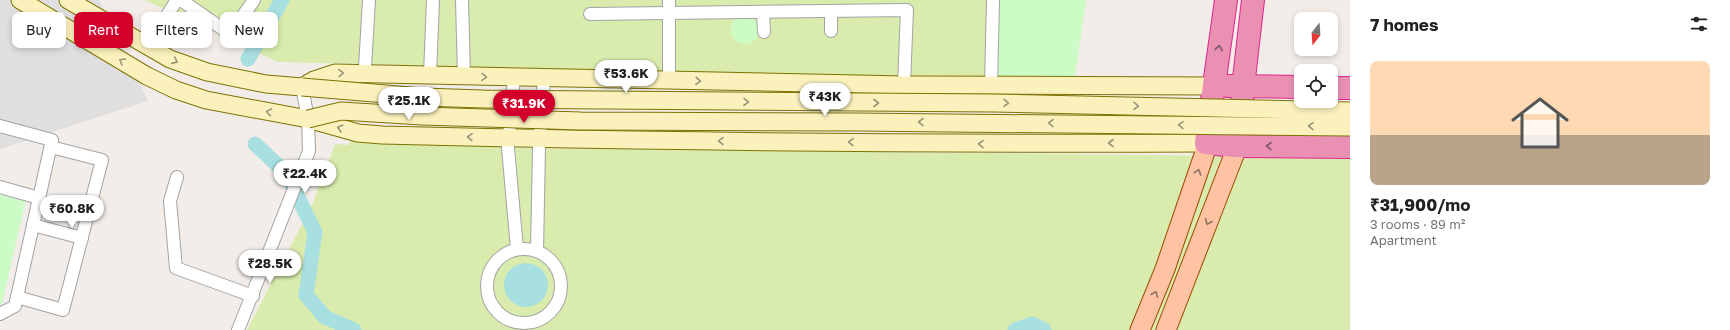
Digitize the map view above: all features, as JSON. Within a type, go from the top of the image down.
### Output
[{"type":"highway","points":[[1226,0],[1206,143],[1236,146],[1350,147]]},
{"type":"highway","points":[[1236,146],[1241,119],[1243,86],[1253,0]]},
{"type":"highway","points":[[1213,86],[1294,87]]},
{"type":"highway","points":[[1338,88],[1350,88]]},
{"type":"main road","points":[[20,0],[147,76],[176,90],[212,101],[308,119],[358,132],[382,135],[1000,144],[1206,143],[1204,155],[1165,269],[1140,330]]},
{"type":"main road","points":[[68,0],[87,4],[141,42]]},
{"type":"main road","points":[[151,48],[170,59],[207,72],[266,84],[422,97],[483,99],[993,103],[1350,111]]},
{"type":"main road","points":[[302,87],[327,75],[364,73],[464,77],[904,85],[1213,86]]},
{"type":"main road","points":[[308,119],[341,111],[422,116],[581,121],[1350,127]]},
{"type":"main road","points":[[1166,330],[1234,155],[1236,146]]},
{"type":"street","points":[[175,12],[184,1],[230,34],[254,0]]},
{"type":"street","points":[[364,73],[369,0]]},
{"type":"street","points":[[430,75],[433,0]]},
{"type":"street","points":[[462,0],[464,77]]},
{"type":"street","points":[[669,0],[669,80]]},
{"type":"street","points":[[991,86],[993,0]]},
{"type":"street","points":[[590,14],[907,10],[904,85]]},
{"type":"street","points":[[831,11],[831,31]]},
{"type":"street","points":[[763,12],[764,32]]},
{"type":"street","points":[[514,77],[508,148],[518,249]]},
{"type":"street","points":[[537,251],[540,138],[544,78]]},
{"type":"street","points":[[238,330],[253,296],[309,152],[308,119],[302,87]]},
{"type":"street","points":[[0,126],[52,140],[15,306],[0,314]]},
{"type":"street","points":[[17,297],[63,310],[102,160],[51,147]]},
{"type":"street","points":[[177,177],[170,200],[176,268],[253,296]]},
{"type":"street","points":[[0,187],[39,198]]},
{"type":"street","points":[[33,225],[82,238]]},
{"type":"street","points":[[518,249],[530,249],[542,253],[552,262],[559,272],[561,284],[560,295],[556,307],[547,316],[525,327],[502,317],[493,308],[487,296],[486,290],[489,271],[496,261],[505,253],[518,249]]},
{"type":"shaded area","points":[[0,0],[99,0],[105,12],[74,12],[74,48],[122,48],[148,101],[0,149]]},
{"type":"green space","points":[[145,0],[1086,0],[1074,81],[278,62],[248,48],[278,48],[278,12],[220,12],[220,35],[212,31],[212,12],[171,12]]},
{"type":"green space","points":[[992,0],[1086,0],[1074,81],[997,80]]},
{"type":"green space","points":[[745,16],[755,20],[759,30],[755,40],[745,44],[735,40],[731,30],[735,20]]},
{"type":"green space","points":[[353,137],[508,148],[1350,157],[1350,330],[247,330],[312,205],[335,144],[348,145]]},
{"type":"green space","points":[[0,194],[26,199],[2,304],[0,305]]},
{"type":"water","points":[[530,263],[542,269],[547,277],[547,293],[542,301],[534,306],[522,307],[510,301],[505,293],[504,281],[510,269],[518,264]]},
{"type":"waterway","points":[[248,59],[282,0]]},
{"type":"waterway","points":[[255,144],[286,173],[315,232],[306,295],[325,317],[354,330]]},
{"type":"waterway","points":[[1015,330],[1032,324],[1044,330]]}]
